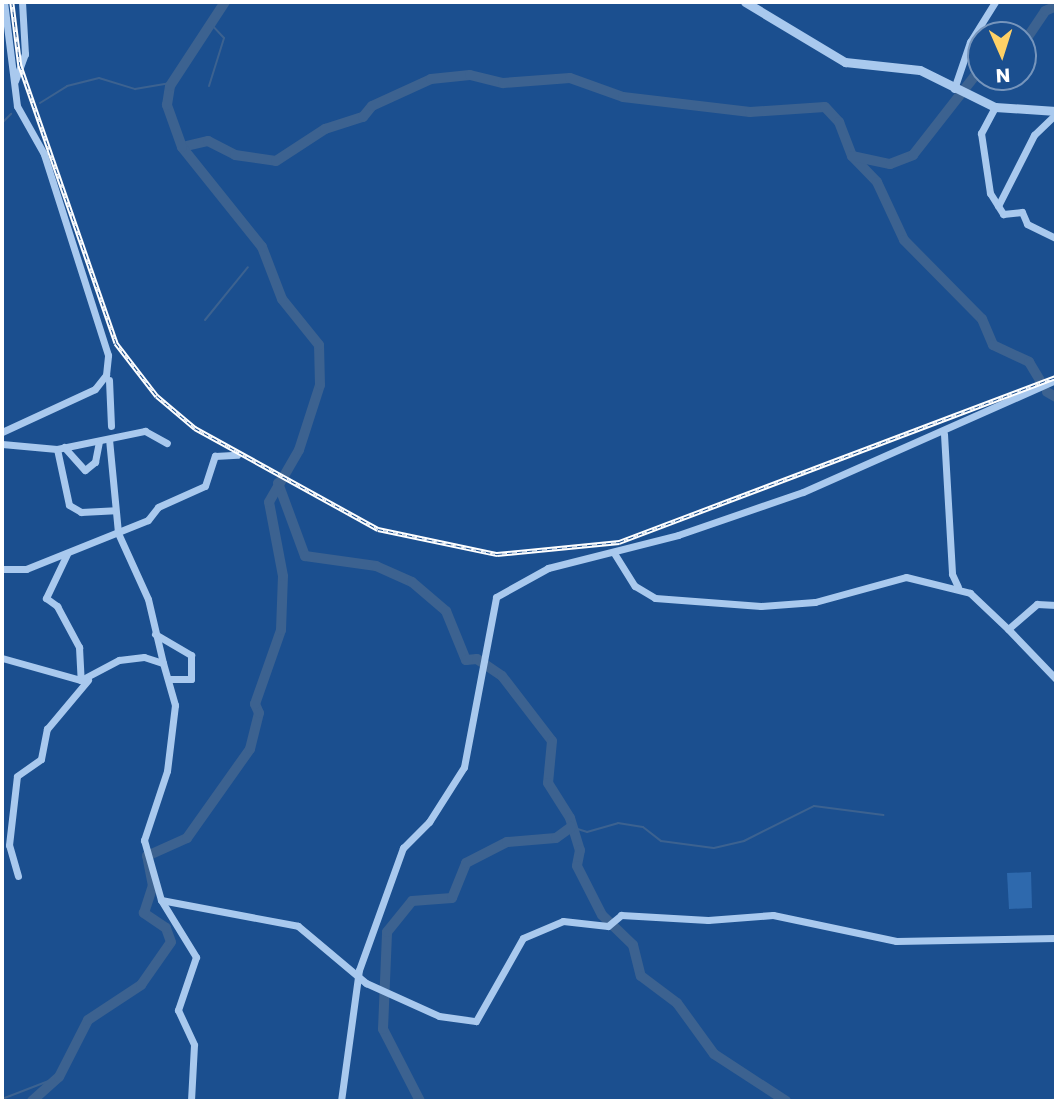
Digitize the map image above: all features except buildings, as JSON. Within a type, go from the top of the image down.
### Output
[{"type":"street","points":[[2,432],[95,389],[108,365],[106,333],[44,154],[18,110],[4,2]]},
{"type":"street","points":[[15,81],[24,54],[22,2]]},
{"type":"street","points":[[745,2],[845,62],[909,67],[995,107],[1056,112]]},
{"type":"street","points":[[954,89],[970,42],[995,2]]},
{"type":"street","points":[[995,107],[981,141],[998,206],[1003,214],[1021,212],[1027,224],[1056,238]]},
{"type":"street","points":[[998,206],[1034,135],[1056,112]]},
{"type":"street","points":[[109,380],[111,426]]},
{"type":"street","points":[[341,1101],[359,976],[403,848],[429,822],[464,766],[492,602],[548,569],[614,552],[803,492],[944,434],[1056,380]]},
{"type":"street","points":[[2,444],[61,448],[145,431],[167,443]]},
{"type":"street","points":[[944,434],[952,574],[958,587]]},
{"type":"street","points":[[109,439],[118,533],[136,566],[175,700],[167,771],[144,840],[161,900],[196,957],[178,1010],[194,1045],[191,1101]]},
{"type":"street","points":[[61,448],[85,470],[95,462],[99,442]]},
{"type":"street","points":[[61,448],[69,505],[81,512],[115,510]]},
{"type":"street","points":[[2,569],[68,554],[118,533],[205,486],[215,456],[237,455]]},
{"type":"street","points":[[614,552],[635,586],[655,598],[815,602],[893,577],[958,587],[989,604],[1008,629],[1056,679]]},
{"type":"street","points":[[68,554],[46,598],[57,606],[79,647],[85,680]]},
{"type":"street","points":[[1008,629],[1037,604],[1056,605]]},
{"type":"street","points":[[144,657],[155,636]]},
{"type":"street","points":[[155,636],[191,655],[191,679],[169,679]]},
{"type":"street","points":[[2,657],[85,680]]},
{"type":"street","points":[[18,876],[9,845],[17,776],[41,759],[47,729],[85,680],[112,662],[144,657],[163,663]]},
{"type":"street","points":[[161,900],[298,926],[359,976],[399,1000],[472,1023],[523,938],[563,921],[608,926],[621,915],[697,920],[773,915],[896,941],[1056,938]]},
{"type":"shaded area","points":[[1031,872],[1032,908],[1009,909],[1007,873]]},
{"type":"waterway","points":[[32,1101],[59,1077],[88,1020],[141,985],[171,942],[166,928],[144,913],[153,886],[147,856],[187,838],[250,749],[259,713],[255,704],[281,630],[283,576],[269,502],[299,450],[320,385],[319,345],[282,299],[262,247],[182,147],[167,105],[170,86],[225,2]]},
{"type":"waterway","points":[[1037,23],[1045,11],[1056,6]]},
{"type":"waterway","points":[[209,86],[224,38],[212,25]]},
{"type":"waterway","points":[[182,147],[208,141],[235,155],[276,161],[325,129],[363,117],[372,106],[431,79],[470,75],[503,83],[570,78],[623,97],[750,112],[825,107],[839,122],[852,156],[877,182],[904,240],[982,319],[993,345],[1029,362],[1040,380]]},
{"type":"waterway","points":[[40,103],[67,86],[99,78],[135,89],[176,82]]},
{"type":"waterway","points":[[852,156],[890,164],[913,155],[967,86]]},
{"type":"waterway","points":[[2,123],[11,114]]},
{"type":"waterway","points":[[205,320],[248,267]]},
{"type":"waterway","points":[[1047,392],[1056,397]]},
{"type":"waterway","points":[[278,483],[305,556],[376,566],[412,582],[446,611],[466,660],[477,659],[502,676],[552,741],[548,783],[570,818],[580,850],[577,866],[602,915],[633,945],[641,976],[677,1003],[714,1054],[786,1101]]},
{"type":"waterway","points":[[571,827],[587,832],[618,823],[643,827],[661,841],[714,848],[744,841],[814,806],[883,815]]},
{"type":"waterway","points":[[420,1101],[383,1029],[387,932],[412,901],[452,898],[466,863],[507,842],[556,838],[571,827]]},
{"type":"waterway","points":[[2,1099],[59,1077]]},
{"type":"waterway","points":[[1048,1101],[1056,1099]]},
{"type":"railway","points":[[12,2],[20,65],[116,343],[157,396],[195,428],[378,529],[497,554],[619,542],[1056,377]]}]
